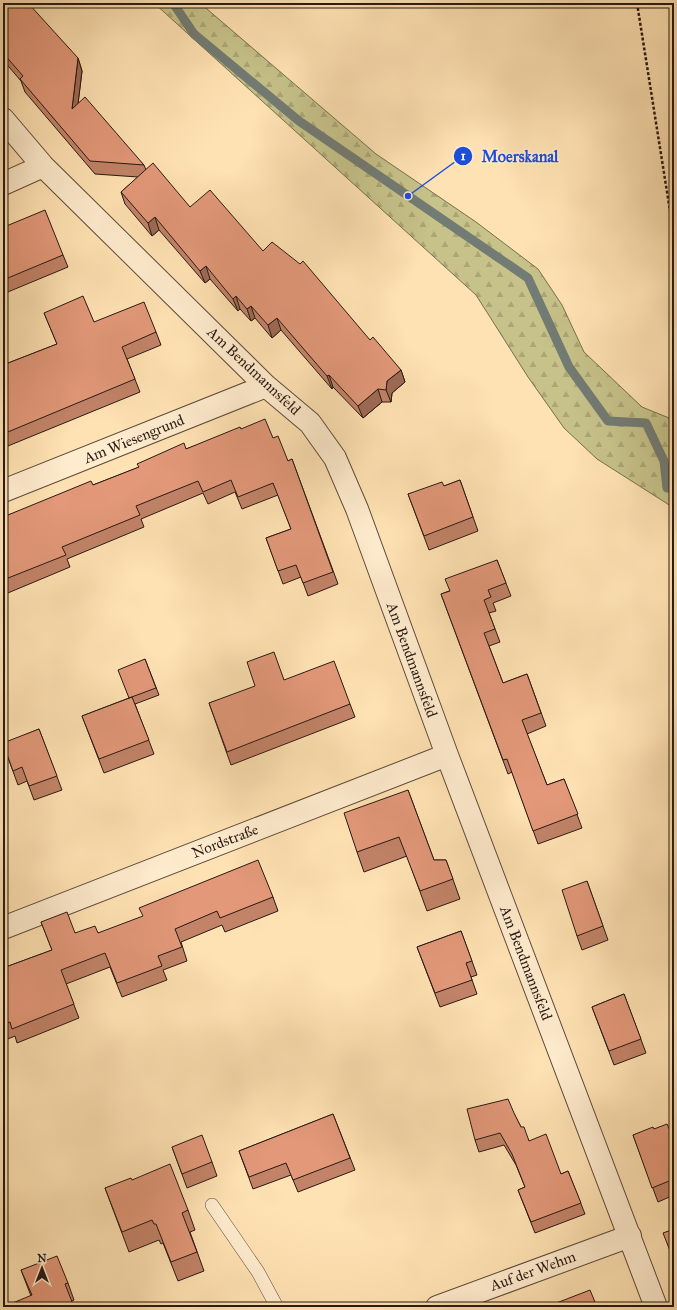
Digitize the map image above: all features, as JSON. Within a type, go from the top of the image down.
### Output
[{"type":"street","name":"Am Bendmannsfeld","points":[[3,119],[43,166],[266,386],[310,422],[335,458],[357,509],[656,1307]]},
{"type":"street","points":[[3,184],[43,166]]},
{"type":"street","name":"Am Wiesengrund","points":[[3,491],[266,386]]},
{"type":"street","name":"Nordstraße","points":[[3,928],[448,755]]},
{"type":"street","name":"Auf der Wehm","points":[[436,1307],[630,1236]]},
{"type":"lane","points":[[212,1205],[258,1272],[277,1307]]},
{"type":"path","points":[[637,3],[674,236]]},
{"type":"green space","points":[[154,3],[200,3],[376,154],[476,222],[538,269],[562,305],[584,352],[642,407],[674,420],[674,508],[597,459],[564,428],[528,377],[476,295]]},
{"type":"building","points":[[3,3],[28,3],[78,58],[72,109],[85,97],[144,165],[90,161],[20,79],[23,76],[3,53]]},
{"type":"building","points":[[153,163],[190,207],[210,190],[263,251],[272,242],[300,264],[303,261],[370,340],[373,337],[401,370],[387,381],[386,390],[378,389],[358,406],[329,375],[327,376],[277,318],[268,325],[251,306],[247,309],[236,296],[233,299],[206,266],[200,271],[155,217],[148,223],[121,192]]},
{"type":"building","points":[[45,210],[63,255],[3,280],[3,224],[4,227]]},
{"type":"building","points":[[83,296],[94,322],[144,302],[156,332],[122,347],[135,379],[3,434],[3,365],[57,344],[44,313]]},
{"type":"building","points":[[265,419],[273,438],[278,436],[288,461],[292,459],[333,572],[303,583],[296,565],[278,571],[266,538],[291,529],[273,483],[238,497],[231,480],[203,492],[198,481],[136,506],[140,515],[62,547],[66,555],[3,580],[3,517],[91,481],[93,485],[139,467],[137,464],[184,443],[186,449],[240,427],[241,429]]},
{"type":"building","points":[[460,480],[473,517],[424,536],[408,494],[442,482],[444,486]]},
{"type":"building","points":[[497,560],[506,583],[488,590],[491,597],[484,600],[495,629],[484,633],[503,683],[527,674],[541,713],[522,720],[547,785],[564,779],[578,814],[533,831],[507,759],[503,760],[441,594],[450,591],[445,579]]},
{"type":"building","points":[[274,652],[284,680],[334,661],[350,704],[227,752],[209,703],[255,686],[247,662]]},
{"type":"building","points":[[145,659],[156,688],[129,698],[118,670]]},
{"type":"building","points":[[132,697],[149,740],[99,759],[82,716]]},
{"type":"building","points":[[39,729],[57,776],[29,786],[22,767],[13,771],[3,743]]},
{"type":"building","points":[[408,790],[434,860],[446,860],[453,879],[420,891],[399,837],[357,852],[344,813]]},
{"type":"building","points":[[258,860],[273,897],[220,918],[217,911],[175,929],[182,947],[158,956],[162,966],[117,983],[105,953],[61,970],[74,1004],[12,1029],[10,1022],[3,1025],[3,968],[52,950],[41,922],[67,912],[75,933],[95,926],[98,933],[143,916],[139,908]]},
{"type":"building","points":[[587,881],[603,926],[577,936],[562,890]]},
{"type":"building","points":[[461,931],[472,961],[466,963],[472,980],[435,993],[417,947]]},
{"type":"building","points":[[624,994],[641,1039],[609,1051],[592,1007]]},
{"type":"building","points":[[508,1099],[521,1127],[524,1127],[529,1141],[546,1134],[561,1174],[568,1171],[581,1203],[531,1222],[518,1190],[525,1187],[512,1154],[500,1133],[475,1140],[467,1109]]},
{"type":"building","points":[[333,1114],[350,1158],[293,1180],[286,1163],[249,1177],[239,1151]]},
{"type":"building","points":[[667,1124],[674,1139],[674,1179],[652,1188],[633,1135],[653,1127],[654,1129]]},
{"type":"building","points":[[202,1135],[212,1162],[182,1174],[172,1147]]},
{"type":"building","points":[[170,1164],[188,1210],[182,1213],[197,1252],[171,1262],[156,1224],[154,1224],[152,1220],[122,1232],[105,1188],[131,1178],[132,1180]]},
{"type":"building","points":[[674,1229],[674,1261],[663,1233]]},
{"type":"building","points":[[57,1256],[68,1283],[65,1284],[74,1307],[3,1307],[32,1295],[21,1270]]},
{"type":"building","points":[[590,1290],[597,1307],[546,1307]]},
{"type":"waterway","points":[[173,3],[194,34],[299,121],[528,278],[569,367],[608,421],[646,423],[664,461],[667,488],[674,485]]},
{"type":"place","name":"Moerskanal","points":[[408,196]]}]
